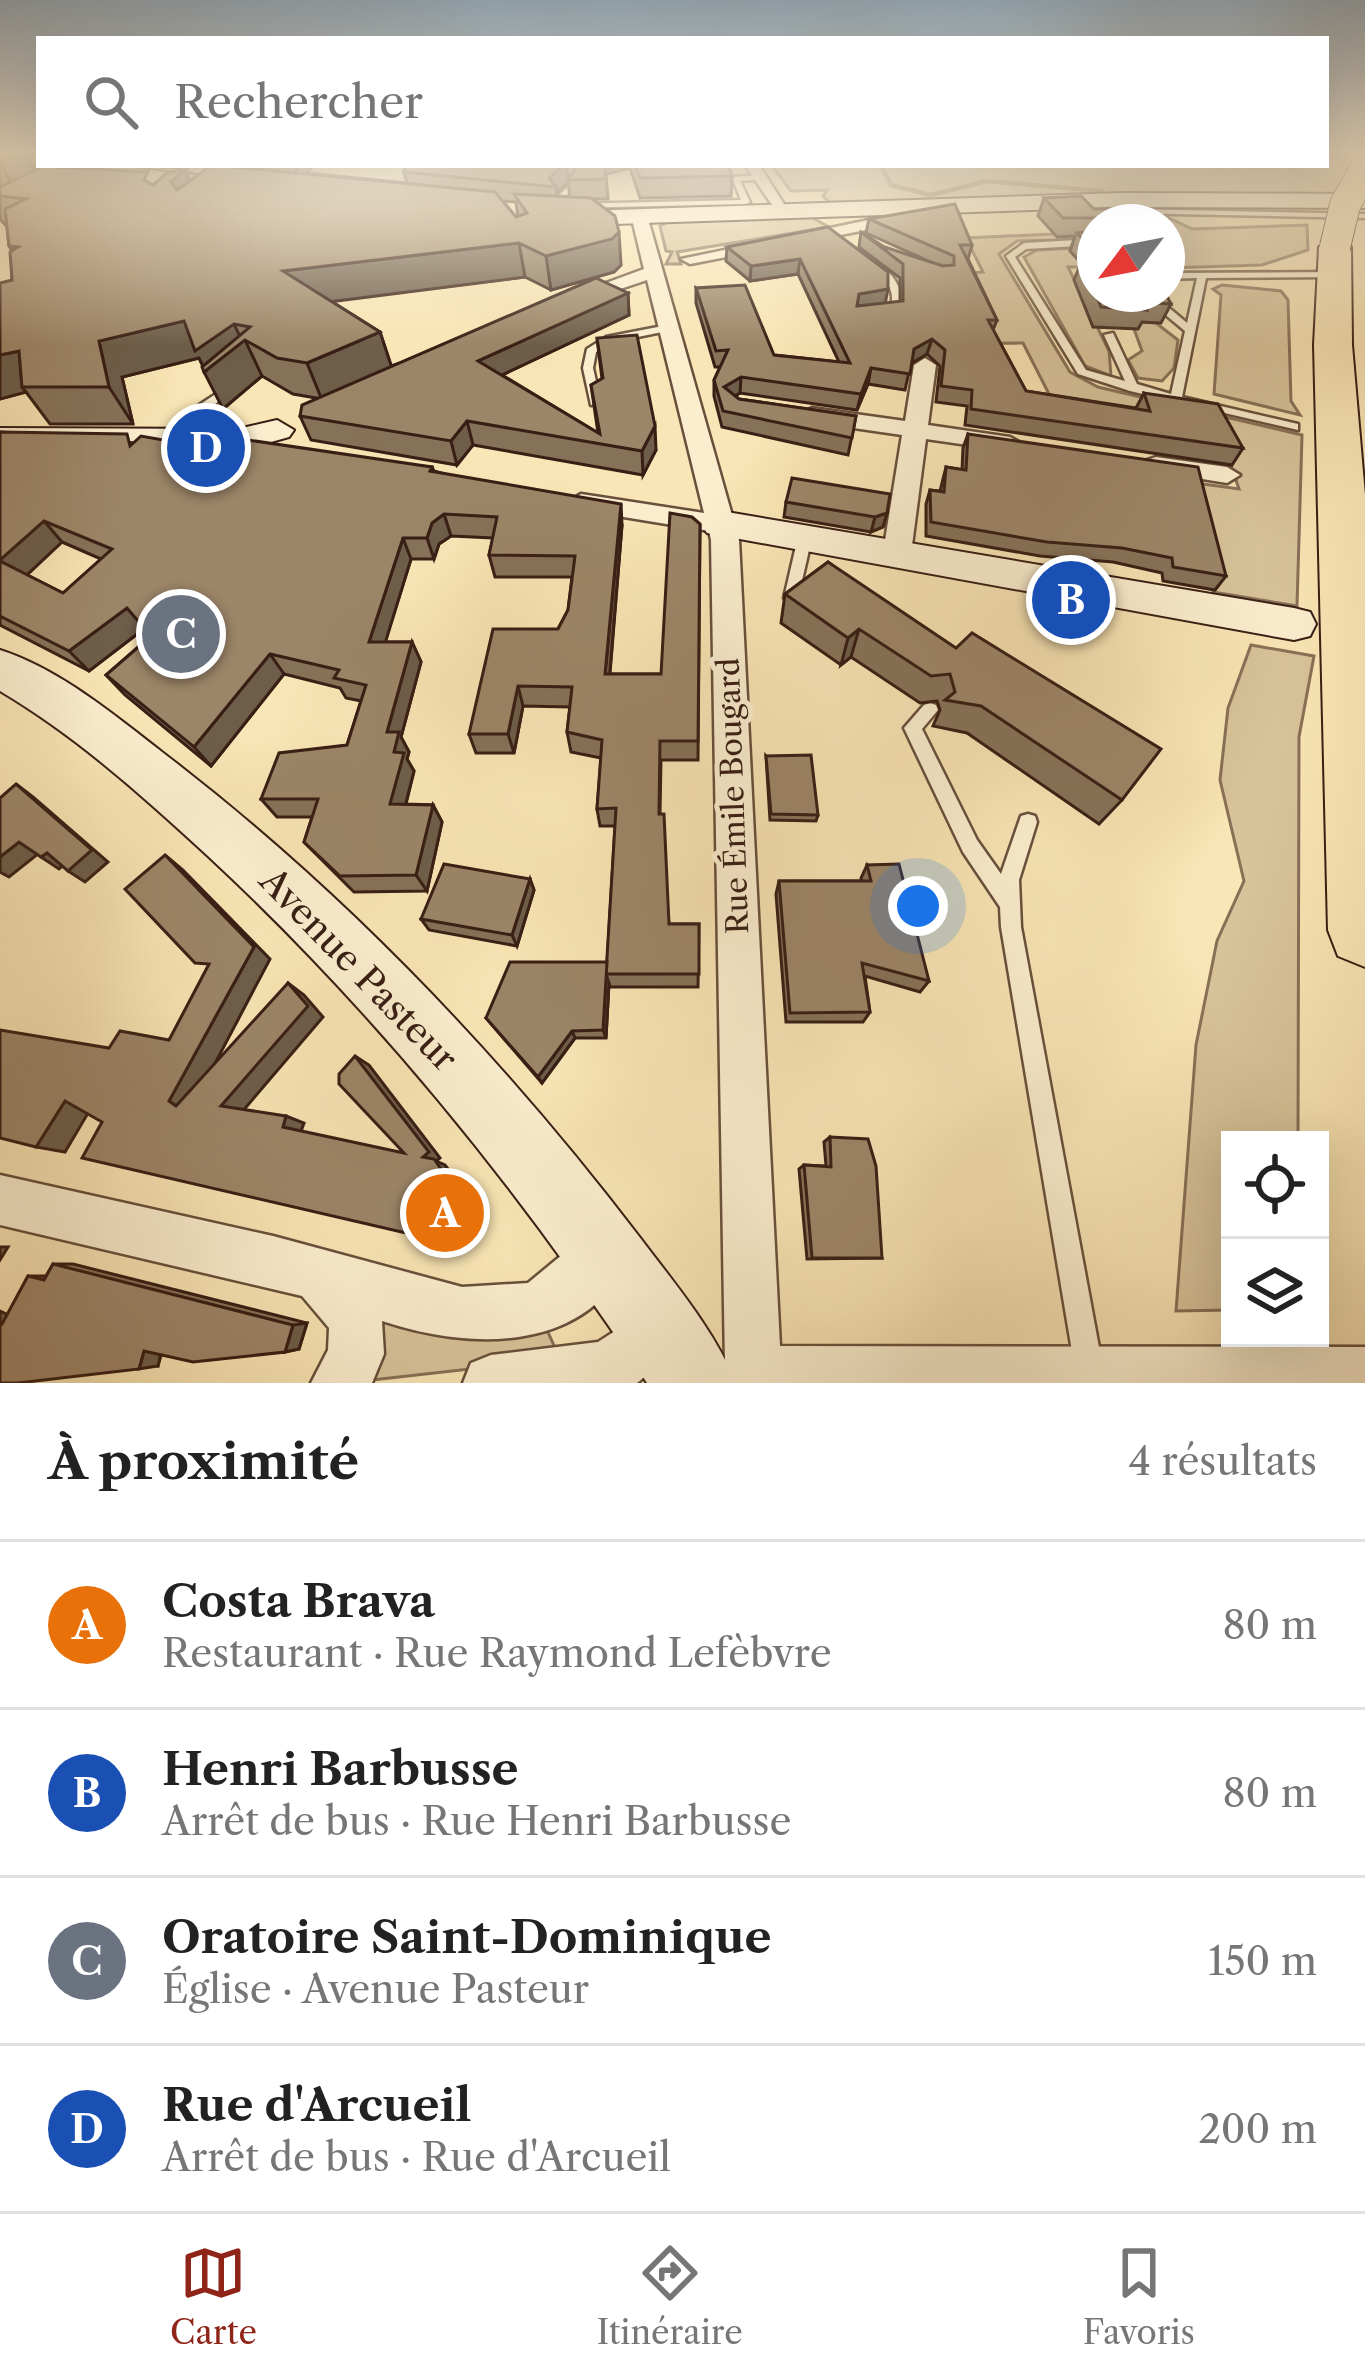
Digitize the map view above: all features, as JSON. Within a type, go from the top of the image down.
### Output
[{"type":"highway","points":[[1343,217],[1334,260],[1365,930]]},
{"type":"main road","points":[[535,218],[543,217]]},
{"type":"main road","points":[[618,217],[675,217]]},
{"type":"main road","points":[[798,217],[838,230],[907,217]]},
{"type":"main road","points":[[0,439],[249,440],[288,435]]},
{"type":"main road","points":[[721,524],[1294,624]]},
{"type":"main road","name":"Avenue Pasteur","points":[[0,668],[60,701],[281,883],[452,1062],[605,1254],[713,1368]]},
{"type":"street","name":"Rue Émile Bougard","points":[[640,218],[650,273],[721,524],[713,1368]]},
{"type":"street","points":[[690,260],[838,230]]},
{"type":"street","points":[[547,310],[650,273]]},
{"type":"street","points":[[897,553],[925,365]]},
{"type":"street","points":[[783,411],[1027,446]]},
{"type":"street","points":[[1138,462],[1227,475]]},
{"type":"street","points":[[560,499],[721,524]]},
{"type":"street","points":[[0,1200],[314,1273],[427,1310],[517,1313],[547,1304],[605,1254]]},
{"type":"street","points":[[314,1273],[349,1301],[357,1318],[355,1357],[339,1383]]},
{"type":"street","points":[[491,1383],[609,1369],[713,1368],[1198,1378],[1365,1375]]},
{"type":"lane","points":[[838,230],[868,243]]},
{"type":"lane","points":[[1077,243],[1029,245],[1010,256],[1077,368],[1134,389],[1294,427]]},
{"type":"lane","points":[[861,316],[890,313],[898,305],[894,284],[865,259]]},
{"type":"lane","points":[[1185,275],[1334,260]]},
{"type":"lane","points":[[1176,399],[1202,275]]},
{"type":"lane","points":[[1168,312],[1190,330]]},
{"type":"lane","points":[[595,403],[591,351],[610,339],[668,328]]},
{"type":"lane","points":[[1109,335],[1134,389]]},
{"type":"lane","points":[[182,439],[200,409],[244,378]]},
{"type":"lane","points":[[791,598],[806,537]]},
{"type":"lane","points":[[930,710],[914,728],[970,847],[1009,902]]},
{"type":"lane","points":[[1028,822],[1013,860],[1009,902],[1090,1375]]},
{"type":"shaded area","points":[[811,217],[829,227],[677,252],[681,264],[666,264],[672,252],[666,251],[660,226],[668,222]]},
{"type":"shaded area","points":[[1307,225],[1308,250],[1262,265],[1185,267],[1185,226]]},
{"type":"shaded area","points":[[1077,233],[1077,239],[1017,241],[999,254],[1070,372],[1098,387],[1302,435],[1297,606],[1213,592],[1189,482],[1239,489],[1230,463],[1050,396],[1023,343],[926,344],[904,278],[983,272],[966,238]]},
{"type":"shaded area","points":[[1077,248],[1077,267],[1068,267],[1077,285],[1077,312],[1090,312],[1109,351],[1111,376],[1085,366],[1024,257],[1037,250]]},
{"type":"shaded area","points":[[1222,285],[1281,291],[1288,300],[1291,401],[1300,415],[1214,394],[1221,295],[1213,289]]},
{"type":"shaded area","points":[[1140,322],[1156,323],[1178,340],[1174,368],[1162,381],[1138,378],[1128,360],[1142,351],[1134,329]]},
{"type":"shaded area","points":[[1251,645],[1314,656],[1299,737],[1298,1131],[1221,1131],[1221,1310],[1176,1311],[1196,1045],[1217,941],[1244,881],[1220,780],[1228,708]]},
{"type":"shaded area","points":[[377,1317],[461,1335],[547,1330],[560,1359],[363,1381]]},
{"type":"building","points":[[6,217],[615,217],[619,232],[612,239],[546,256],[519,243],[283,271],[380,332],[307,363],[277,358],[245,340],[204,372],[202,367],[250,327],[234,324],[195,351],[184,321],[99,341],[109,387],[22,387],[19,351],[0,355],[0,283],[12,280],[10,252],[18,247],[9,246]]},
{"type":"building","points":[[960,217],[972,245],[960,245],[997,320],[988,320],[1026,391],[1150,411],[1144,393],[1218,404],[1243,448],[971,409],[972,390],[941,386],[945,350],[932,339],[914,349],[910,374],[871,368],[861,394],[741,377],[724,387],[739,399],[856,416],[852,438],[723,411],[714,380],[728,350],[716,351],[696,288],[745,285],[774,355],[850,363],[800,259],[751,266],[727,247],[828,227],[888,272],[888,289],[859,294],[857,306],[903,301],[903,264],[861,232],[884,247],[943,266],[954,265],[954,256],[869,219]]},
{"type":"building","points":[[596,278],[628,293],[478,361],[600,434],[591,385],[603,378],[597,338],[637,335],[655,426],[642,451],[467,421],[451,441],[300,416],[302,405]]},
{"type":"building","points":[[0,432],[127,434],[130,446],[141,436],[225,451],[248,440],[432,467],[430,471],[621,504],[605,674],[661,674],[670,513],[692,517],[700,524],[698,741],[660,741],[659,814],[664,814],[669,924],[699,924],[699,974],[606,974],[616,808],[597,809],[602,740],[567,732],[572,687],[518,686],[508,734],[469,734],[493,629],[558,629],[568,610],[575,556],[489,555],[497,517],[444,514],[432,523],[427,538],[403,538],[369,642],[412,642],[387,732],[399,732],[394,752],[404,753],[390,804],[433,805],[416,875],[340,876],[304,842],[318,799],[261,799],[279,753],[347,745],[366,685],[334,678],[339,670],[270,654],[194,747],[106,675],[151,636],[127,608],[69,651],[0,616],[0,561],[63,593],[112,549],[44,521],[0,560]]},
{"type":"building","points":[[968,434],[1198,467],[1226,576],[1173,567],[1172,558],[1122,548],[1047,542],[931,522],[930,490],[944,492],[946,467],[966,470]]},
{"type":"building","points":[[792,478],[890,494],[887,513],[875,517],[786,502]]},
{"type":"building","points":[[828,562],[956,648],[972,633],[1161,749],[1122,800],[981,706],[945,700],[955,692],[950,674],[931,676],[859,629],[848,638],[785,594]]},
{"type":"building","points":[[811,755],[818,815],[771,814],[766,756]]},
{"type":"building","points":[[16,784],[92,850],[68,871],[47,853],[41,857],[19,842],[0,857],[0,798]]},
{"type":"building","points":[[165,855],[254,947],[169,1101],[176,1106],[288,983],[308,1006],[221,1106],[286,1116],[283,1127],[404,1153],[339,1084],[339,1074],[355,1056],[429,1152],[423,1157],[434,1159],[457,1192],[432,1239],[82,1158],[102,1122],[65,1101],[36,1147],[0,1138],[0,1030],[109,1048],[120,1031],[169,1040],[209,964],[195,963],[125,889]]},
{"type":"building","points":[[444,864],[530,879],[512,935],[421,919]]},
{"type":"building","points":[[899,864],[929,981],[862,963],[870,1012],[790,1013],[779,881],[871,881],[867,865]]},
{"type":"building","points":[[510,962],[607,962],[603,1030],[572,1031],[538,1077],[486,1018]]},
{"type":"building","points":[[830,1137],[868,1139],[876,1166],[882,1258],[812,1258],[804,1165],[831,1167]]},
{"type":"building","points":[[53,1264],[293,1325],[285,1352],[193,1362],[144,1351],[139,1369],[0,1383],[0,1323],[28,1276],[44,1280]]},
{"type":"place","name":"Rue d'Arcueil","points":[[206,448]]},
{"type":"place","name":"Henri Barbusse","points":[[1071,600]]},
{"type":"place","name":"Oratoire Saint-Dominique","points":[[181,634]]},
{"type":"place","name":"Costa Brava","points":[[445,1213]]}]
